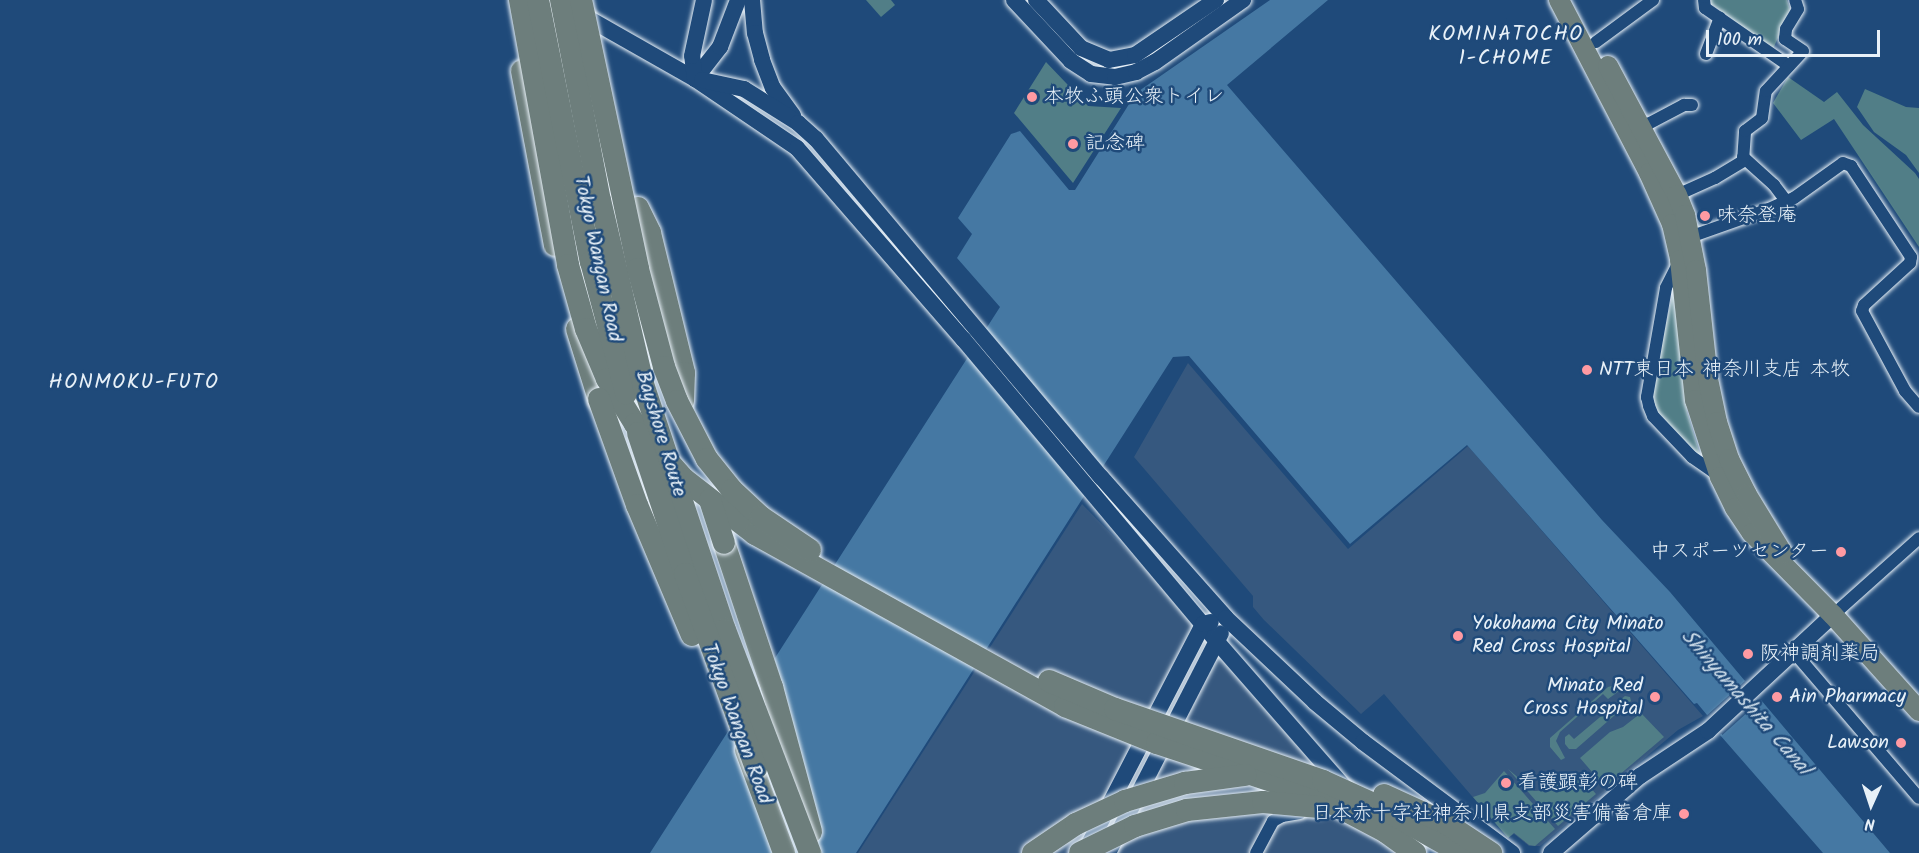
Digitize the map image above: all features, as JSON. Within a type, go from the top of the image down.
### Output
[{"type":"highway","points":[[510,0],[633,452],[666,547],[694,613]]},
{"type":"highway","points":[[510,0],[548,216],[596,389],[630,486],[689,630],[756,768]]},
{"type":"highway","points":[[520,0],[568,266],[586,329],[608,379],[629,415],[653,446],[684,479],[754,534],[1065,706],[1157,743],[1320,797],[1376,826],[1415,853]]},
{"type":"highway","name":"Bayshore Route","points":[[538,0],[579,208],[624,387],[671,537],[788,853]]},
{"type":"highway","name":"Tokyo Wangan Road","points":[[545,0],[575,159],[636,432],[652,490],[694,613],[788,853]]},
{"type":"highway","name":"Tokyo Wangan Road","points":[[555,0],[628,360],[666,508],[788,853]]},
{"type":"highway","name":"Bayshore Route","points":[[561,0],[600,200],[643,384],[725,630],[810,853]]},
{"type":"highway","points":[[581,0],[628,360]]},
{"type":"highway","points":[[581,0],[638,268],[664,367],[689,429],[707,459],[732,490],[761,517],[814,553],[1024,669],[1115,709],[1323,781],[1376,805],[1461,853]]},
{"type":"highway","points":[[589,0],[700,471],[772,687],[816,853]]},
{"type":"highway","points":[[1032,853],[1076,824],[1125,801],[1185,783],[1242,775],[1300,777],[1380,794],[1439,820],[1491,853]]},
{"type":"highway","points":[[1083,853],[1111,836],[1159,817],[1210,806],[1263,802],[1345,812],[1390,827],[1440,853]]},
{"type":"main road","points":[[1559,0],[1661,198],[1682,246],[1717,422],[1729,459],[1747,495],[1798,578]]},
{"type":"main road","points":[[1573,0],[1677,195],[1695,400],[1720,477],[1752,533],[1833,615],[1919,711]]},
{"type":"street","points":[[555,0],[695,79],[797,148],[1101,477],[1226,618],[1315,702],[1363,742],[1512,853]]},
{"type":"street","points":[[695,79],[692,56],[704,0]]},
{"type":"street","points":[[695,79],[720,47],[738,0]]},
{"type":"street","points":[[752,0],[758,46],[768,76],[798,123],[831,156],[1091,491],[1218,643],[1405,853]]},
{"type":"street","points":[[1014,0],[1071,61],[1092,74],[1115,77],[1136,72],[1155,62],[1243,0]]},
{"type":"street","points":[[1036,0],[1081,48],[1109,60],[1135,55],[1216,0]]},
{"type":"street","points":[[1596,42],[1653,0]]},
{"type":"street","points":[[1704,0],[1705,8],[1789,66]]},
{"type":"street","points":[[1677,195],[1715,178],[1743,161],[1745,131],[1762,118],[1766,91],[1803,51],[1785,39],[1786,29],[1798,9],[1795,0]]},
{"type":"street","points":[[1706,54],[1720,18]]},
{"type":"street","points":[[695,79],[744,89],[798,123]]},
{"type":"street","points":[[1643,131],[1648,124],[1684,105],[1692,105]]},
{"type":"street","points":[[1743,157],[1774,185],[1786,201]]},
{"type":"street","points":[[1720,477],[1692,458],[1653,416],[1647,397],[1666,288],[1682,246],[1786,201],[1844,163],[1851,166],[1911,257],[1910,263],[1864,305],[1862,311],[1905,391],[1919,407]]},
{"type":"street","points":[[1551,853],[1640,776],[1713,726],[1919,538]]},
{"type":"street","points":[[1083,853],[1203,624],[1226,618]]},
{"type":"street","points":[[1108,853],[1218,643],[1226,618]]},
{"type":"street","points":[[1794,652],[1919,798]]},
{"type":"street","points":[[1256,853],[1270,825],[1277,818],[1287,814],[1332,810],[1352,796]]},
{"type":"shaded area","name":"Yokohama City Minato Red Cross Hospital","points":[[1188,363],[1348,549],[1468,446],[1703,716],[1678,730],[1540,846],[1529,846],[1514,834],[1508,838],[1384,694],[1361,714],[1264,620],[1253,607],[1253,596],[1134,457]]},
{"type":"shaded area","points":[[1082,504],[1218,643],[1412,853],[858,853]]},
{"type":"green space","points":[[866,0],[891,0],[895,5],[881,17]]},
{"type":"green space","points":[[1711,0],[1787,0],[1790,10],[1773,49],[1711,4]]},
{"type":"green space","points":[[1046,62],[1088,106],[1121,108],[1073,183],[1014,113]]},
{"type":"green space","points":[[1788,77],[1824,102],[1837,92],[1863,125],[1915,173],[1919,179],[1919,247],[1834,119],[1801,140],[1773,103]]},
{"type":"green space","points":[[1865,89],[1906,107],[1919,108],[1919,173],[1906,155],[1874,132],[1857,107]]},
{"type":"green space","points":[[1675,283],[1687,412],[1703,464],[1653,411],[1651,393]]},
{"type":"green space","points":[[1616,685],[1622,689],[1608,699],[1603,694],[1560,732],[1556,741],[1565,758],[1561,760],[1550,747],[1550,738],[1608,687]]},
{"type":"green space","points":[[1625,696],[1630,697],[1631,701],[1576,749],[1569,749],[1565,744],[1565,737],[1569,734],[1574,739]]},
{"type":"green space","points":[[1641,713],[1664,737],[1605,787],[1580,758],[1610,732],[1623,727]]},
{"type":"green space","points":[[1508,769],[1534,791],[1550,790],[1567,777],[1575,775],[1582,778],[1596,794],[1558,826]]},
{"type":"green space","points":[[1504,771],[1555,829],[1535,846],[1529,845],[1514,833],[1508,838],[1473,797],[1485,793]]},
{"type":"water","name":"Shinyamashita Canal","points":[[1270,0],[1328,0],[1227,85],[1602,520],[1670,592],[1890,853],[1823,853],[1720,735],[1722,733],[1697,703],[1694,704],[1467,445],[1350,544],[1189,356],[1173,357],[856,853],[650,853],[1000,307],[957,258],[972,234],[958,218],[1011,134],[1020,131],[1069,190],[1075,190],[1136,93]]},
{"type":"pier","points":[[1745,681],[1762,700],[1722,735],[1706,716]]},
{"type":"place","name":"本牧ふ頭公衆トイレ","points":[[1032,97]]},
{"type":"place","name":"記念碑","points":[[1073,144]]},
{"type":"place","name":"味奈登庵","points":[[1705,216]]},
{"type":"place","name":"NTT東日本 神奈川支店 本牧","points":[[1587,370]]},
{"type":"place","name":"中スポーツセンター","points":[[1841,552]]},
{"type":"place","name":"Yokohama City Minato Red Cross Hospital","points":[[1458,636]]},
{"type":"place","name":"阪神調剤薬局","points":[[1748,654]]},
{"type":"place","name":"Minato Red Cross Hospital","points":[[1655,697]]},
{"type":"place","name":"Ain Pharmacy","points":[[1777,697]]},
{"type":"place","name":"Lawson","points":[[1901,743]]},
{"type":"place","name":"看護顕彰の碑","points":[[1506,783]]},
{"type":"place","name":"日本赤十字社神奈川県支部災害備蓄倉庫","points":[[1684,814]]},
{"type":"district","name":"KOMINATOCHO 1-CHOME","points":[[1506,47]]},
{"type":"district","name":"HONMOKU-FUTO","points":[[134,383]]}]
